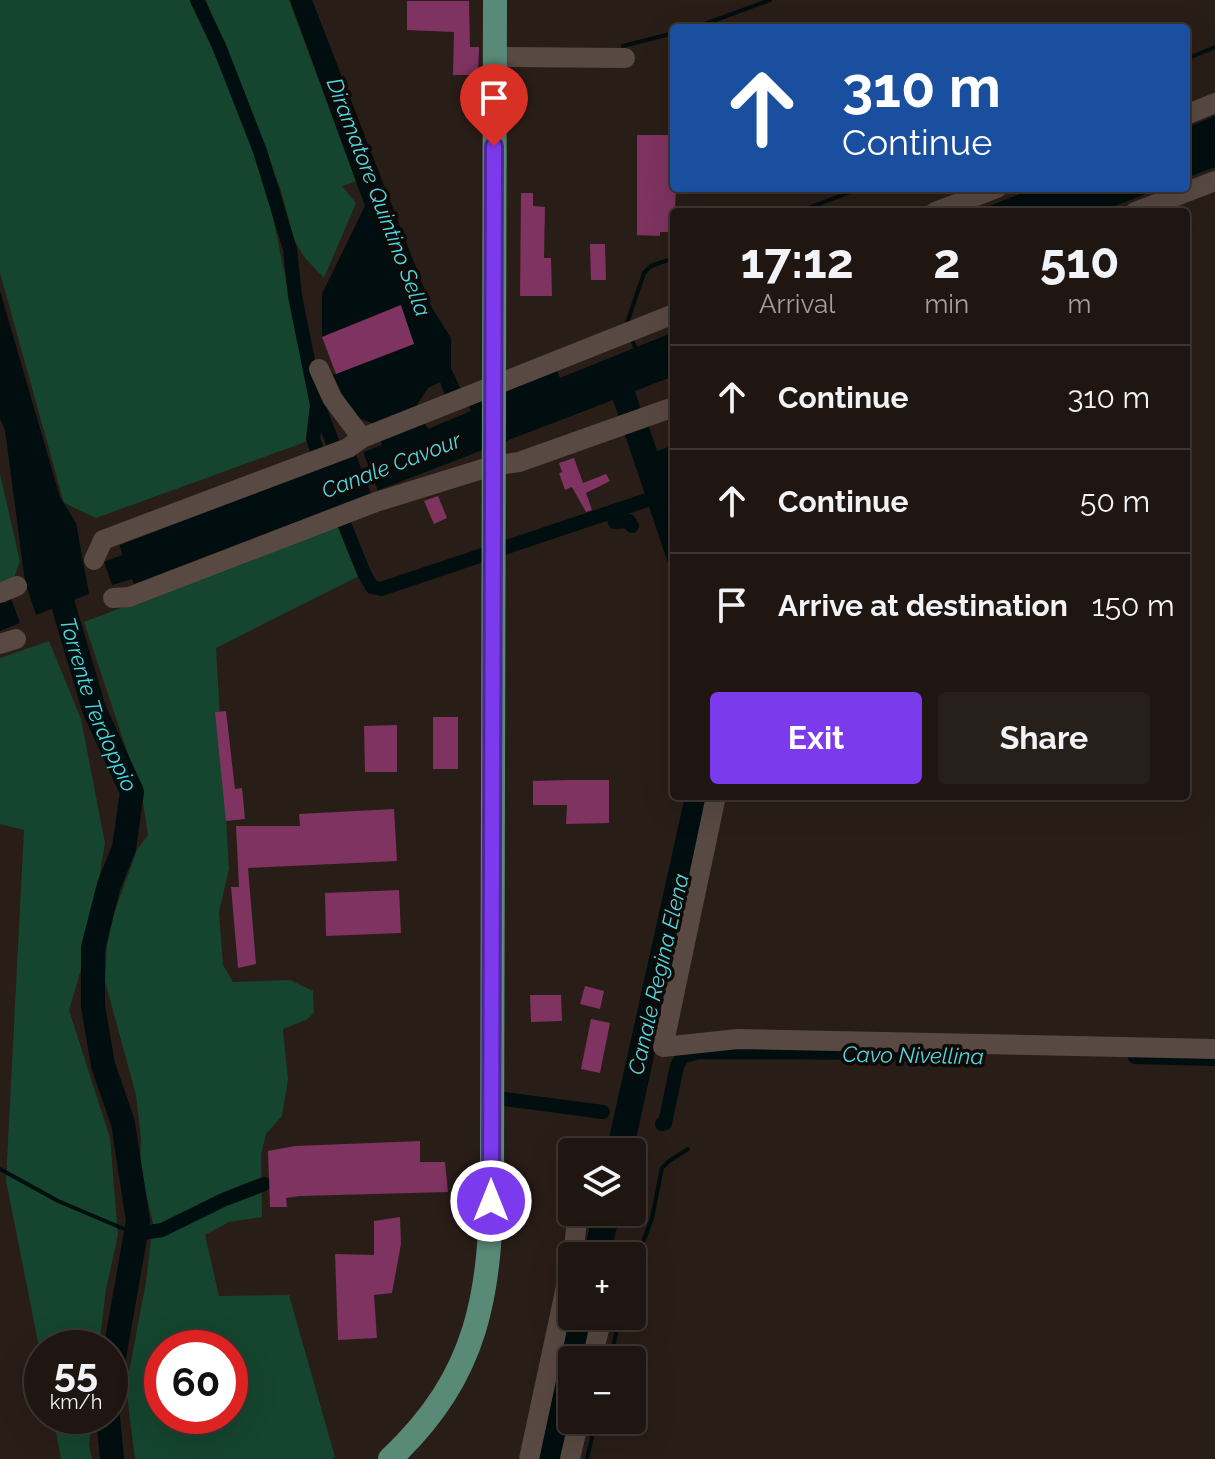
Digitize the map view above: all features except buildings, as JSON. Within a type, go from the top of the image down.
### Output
[{"type":"main road","points":[[390,1459],[433,1413],[459,1371],[476,1327],[486,1285],[492,1176],[495,0]]},
{"type":"street","points":[[495,57],[625,58]]},
{"type":"street","points":[[1190,113],[1215,103]]},
{"type":"street","points":[[1190,191],[1215,181]]},
{"type":"street","points":[[945,208],[987,192]]},
{"type":"street","points":[[1145,208],[1187,192]]},
{"type":"street","points":[[94,560],[103,540],[348,448],[362,438],[492,390],[670,316]]},
{"type":"street","points":[[319,369],[332,398],[362,438]]},
{"type":"street","points":[[113,598],[129,597],[492,458],[519,462],[668,409]]},
{"type":"street","points":[[715,800],[663,1047],[738,1039],[1215,1049]]},
{"type":"street","points":[[529,1459],[558,1323]]},
{"type":"street","points":[[570,1459],[576,1434]]},
{"type":"green space","points":[[0,0],[191,0],[241,115],[270,203],[312,406],[308,441],[96,518],[64,503],[0,273]]},
{"type":"green space","points":[[206,0],[289,0],[356,181],[342,186],[356,203],[324,278],[305,258],[294,240],[281,190]]},
{"type":"green space","points":[[0,474],[20,561],[11,586],[0,590]]},
{"type":"green space","points":[[340,524],[361,575],[216,648],[229,869],[219,912],[223,965],[233,982],[290,980],[313,991],[314,1013],[306,1020],[283,1029],[288,1080],[282,1116],[266,1134],[261,1154],[262,1217],[229,1222],[205,1235],[219,1296],[289,1295],[335,1457],[331,1459],[135,1459],[128,1377],[146,1282],[153,1223],[140,1167],[141,1139],[136,1095],[105,981],[107,946],[114,913],[137,850],[148,835],[142,796],[84,622]]},
{"type":"green space","points":[[49,641],[81,719],[105,843],[88,946],[69,1010],[110,1138],[118,1235],[101,1330],[36,1330],[6,1181],[24,830],[0,824],[0,658]]},
{"type":"green space","points":[[56,1434],[90,1434],[92,1459],[61,1459]]},
{"type":"water","name":"Diramatore Quintino Sella","points":[[290,0],[312,0],[431,306],[451,338],[451,368],[462,392],[446,398],[440,382],[428,388],[416,406],[375,424],[353,416],[333,375],[414,343],[400,305],[322,337],[322,294],[365,206]]},
{"type":"water","points":[[1215,116],[1215,167],[1190,176],[1190,126]]},
{"type":"water","points":[[1025,192],[1151,192],[1109,208],[985,208]]},
{"type":"water","points":[[0,291],[60,497],[76,523],[89,594],[36,615],[25,581],[5,430],[0,419]]},
{"type":"water","name":"Canale Cavour","points":[[670,334],[670,377],[635,391],[642,413],[620,420],[613,400],[134,584],[132,579],[112,585],[104,562],[122,555],[120,545],[382,445],[379,434],[421,417],[428,429],[471,411],[468,404],[481,397],[482,408],[503,389],[556,369],[560,378]]},
{"type":"water","points":[[648,424],[657,451],[670,446],[670,569],[624,432]]},
{"type":"water","points":[[10,596],[20,623],[0,631],[0,600]]},
{"type":"water","name":"Canale Regina Elena","points":[[684,800],[710,800],[636,1138],[609,1138]]},
{"type":"water","points":[[590,1226],[617,1226],[613,1242],[586,1242]]},
{"type":"water","points":[[566,1330],[594,1330],[590,1346],[563,1346]]},
{"type":"water","points":[[558,1366],[558,1434],[569,1434],[564,1459],[537,1459]]},
{"type":"pier","points":[[363,452],[378,491],[371,494],[356,455]]},
{"type":"waterway","points":[[197,0],[219,46],[260,151],[290,249],[295,296],[317,405],[313,439],[318,453]]},
{"type":"waterway","points":[[705,24],[770,0]]},
{"type":"waterway","points":[[623,46],[670,34]]},
{"type":"waterway","points":[[1190,57],[1215,47]]},
{"type":"waterway","points":[[808,208],[850,192]]},
{"type":"waterway","points":[[627,323],[644,273],[651,266],[670,259]]},
{"type":"waterway","points":[[633,342],[637,352]]},
{"type":"waterway","points":[[318,405],[334,446]]},
{"type":"waterway","points":[[343,521],[364,573],[372,587],[381,589],[659,496]]},
{"type":"waterway","name":"Cavo Nivellina","points":[[612,512],[615,522],[629,521],[632,526]]},
{"type":"waterway","name":"Torrente Terdoppio","points":[[54,574],[94,709],[132,792],[124,848],[109,885],[93,948],[93,1006],[103,1065],[123,1123],[138,1221],[119,1330]]},
{"type":"waterway","name":"Cavo Nivellina","points":[[662,1124],[665,1123],[677,1066],[682,1057],[698,1052],[947,1053]]},
{"type":"waterway","name":"Cavo Nivellina","points":[[1135,1057],[1215,1059]]},
{"type":"waterway","points":[[504,1099],[603,1112]]},
{"type":"waterway","points":[[643,1242],[652,1218],[662,1168],[688,1149]]},
{"type":"waterway","points":[[0,1169],[58,1201],[136,1234]]},
{"type":"waterway","points":[[136,1234],[162,1230],[264,1184]]},
{"type":"waterway","points":[[613,1346],[617,1330]]},
{"type":"waterway","name":"Torrente Terdoppio","points":[[110,1434],[112,1459]]},
{"type":"waterway","points":[[587,1459],[593,1434]]},
{"type":"route","points":[[491,1201],[494,146]]}]
